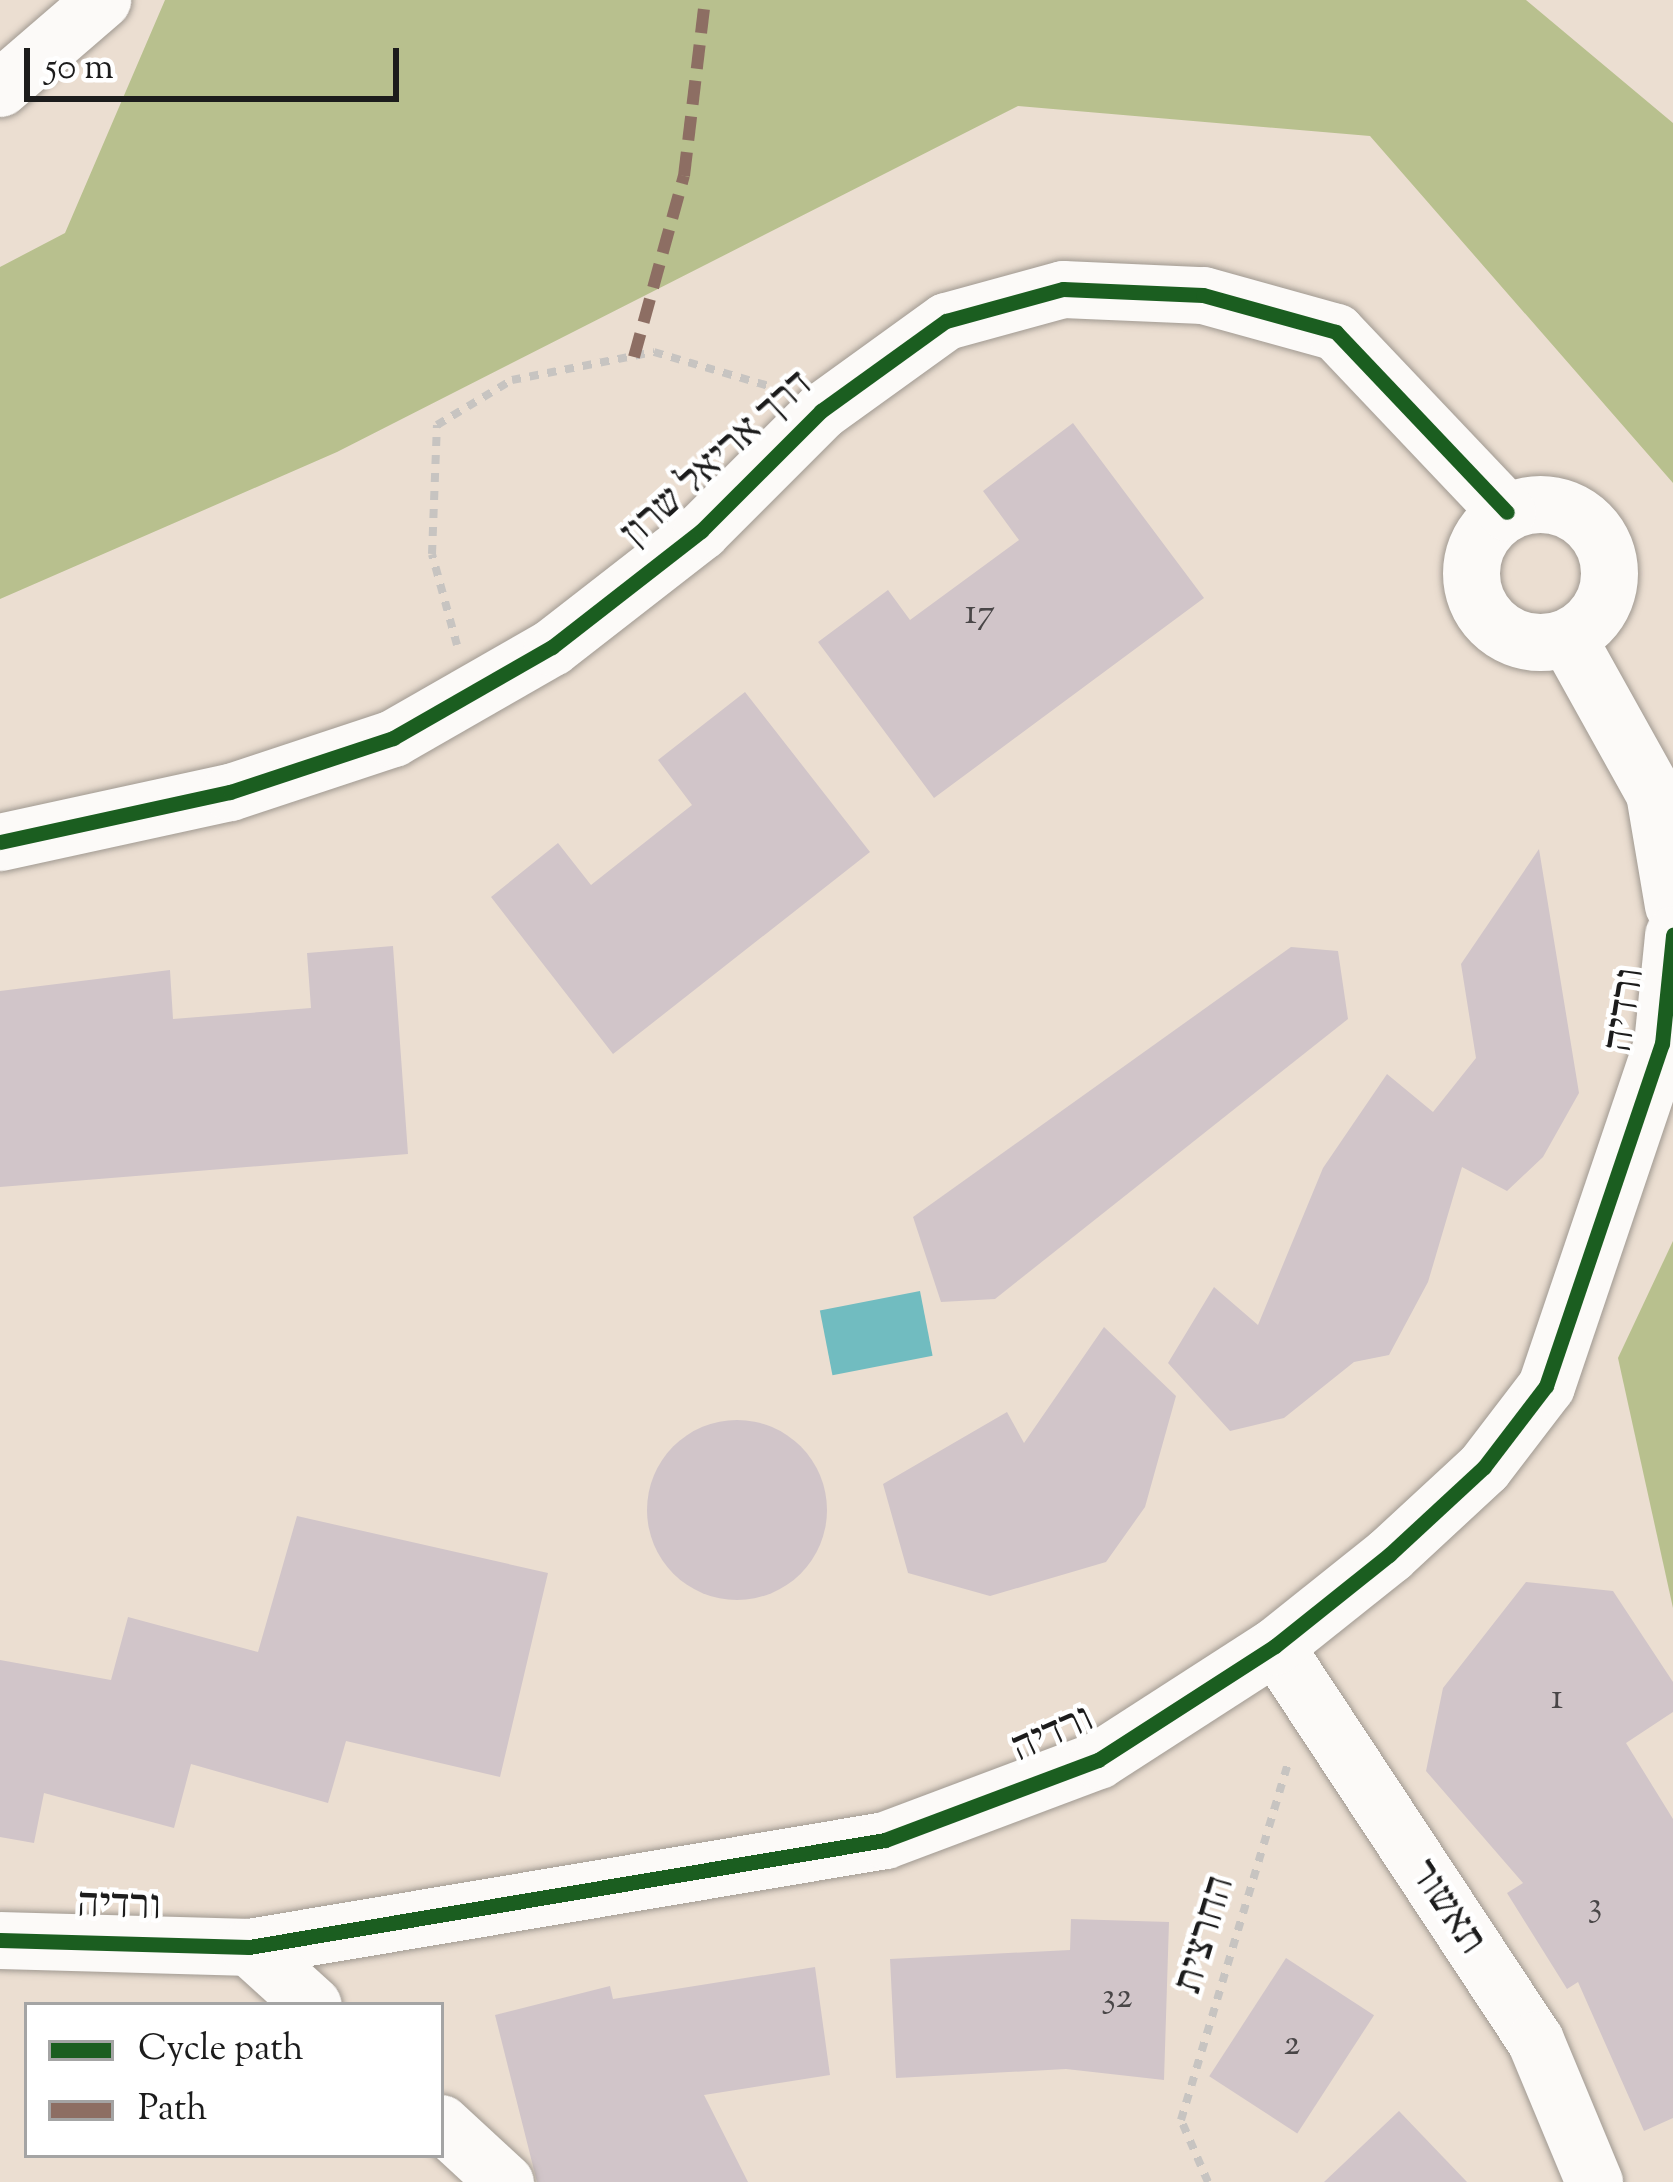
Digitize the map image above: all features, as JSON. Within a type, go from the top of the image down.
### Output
[{"type":"street","points":[[0,88],[102,0]]},
{"type":"street","name":"דרך אריאל שרון","points":[[0,842],[230,792],[393,738],[552,647],[701,531],[820,411],[946,321],[1063,289],[1203,295],[1336,332],[1507,512]]},
{"type":"street","points":[[1567,509],[1598,534],[1606,593],[1567,637],[1511,636],[1475,598],[1472,560],[1507,512],[1567,509]]},
{"type":"street","points":[[1567,637],[1654,793],[1673,905]]},
{"type":"street","name":"ורדיה","points":[[0,1940],[249,1947],[886,1840],[1098,1760],[1275,1646],[1484,1467],[1546,1385],[1662,1044],[1673,934]]},
{"type":"street","name":"תאשור","points":[[1275,1646],[1306,1703],[1535,2040],[1594,2182]]},
{"type":"street","points":[[249,1947],[310,2002]]},
{"type":"street","points":[[444,2126],[505,2182]]},
{"type":"path","points":[[471,693],[432,554],[436,425],[512,380],[654,352],[730,383],[791,378]]},
{"type":"green space","points":[[165,0],[1526,0],[1673,123],[1673,483],[1370,136],[1018,106],[337,452],[0,599],[0,267],[65,233]]},
{"type":"green space","points":[[1673,1241],[1673,1608],[1618,1358]]},
{"type":"water","points":[[920,1291],[933,1356],[832,1375],[820,1310]]},
{"type":"building","points":[[1073,423],[1204,598],[934,798],[818,642],[888,590],[910,620],[1019,540],[983,491]]},
{"type":"building","points":[[745,692],[870,852],[613,1054],[491,897],[558,843],[591,885],[692,805],[658,760]]},
{"type":"building","points":[[1539,849],[1579,1093],[1543,1157],[1507,1191],[1462,1167],[1428,1282],[1389,1355],[1354,1362],[1284,1418],[1230,1431],[1168,1363],[1214,1287],[1258,1325],[1323,1168],[1387,1074],[1433,1112],[1476,1058],[1461,964]]},
{"type":"building","points":[[393,946],[408,1154],[0,1187],[0,991],[170,970],[173,1019],[311,1008],[307,953]]},
{"type":"building","points":[[1291,947],[1338,951],[1348,1019],[995,1299],[941,1302],[913,1217]]},
{"type":"building","points":[[1104,1327],[1176,1396],[1145,1507],[1106,1562],[990,1596],[908,1573],[883,1484],[1007,1412],[1024,1443]]},
{"type":"building","points":[[737,1420],[771,1427],[800,1447],[820,1476],[827,1510],[820,1544],[800,1573],[771,1593],[737,1600],[703,1593],[674,1573],[654,1544],[647,1510],[654,1476],[674,1447],[703,1427]]},
{"type":"building","points":[[297,1516],[548,1573],[500,1777],[346,1741],[328,1803],[191,1764],[174,1828],[44,1793],[34,1843],[0,1837],[0,1660],[111,1680],[128,1617],[258,1652]]},
{"type":"building","points":[[1526,1582],[1613,1591],[1673,1682],[1673,1712],[1626,1743],[1673,1819],[1673,2118],[1644,2131],[1578,1982],[1567,1989],[1507,1893],[1523,1883],[1426,1771],[1443,1688]]},
{"type":"building","points":[[1071,1919],[1169,1922],[1164,2080],[1066,2069],[896,2078],[890,1959],[1070,1950]]},
{"type":"building","points":[[1286,1958],[1374,2015],[1297,2133],[1209,2076]]},
{"type":"building","points":[[815,1967],[830,2075],[704,2095],[748,2182],[537,2182],[495,2015],[610,1986],[613,1999]]},
{"type":"building","points":[[1399,2111],[1467,2182],[1324,2182],[1362,2146]]},
{"type":"marked path","points":[[634,357],[684,176],[705,0]]},
{"type":"cycle path","points":[[0,842],[230,792],[393,738],[552,647],[701,531],[821,411],[946,321],[1063,289],[1203,295],[1336,332],[1507,512]]},
{"type":"cycle path","points":[[0,1940],[249,1947],[885,1840],[1098,1760],[1275,1646],[1389,1555],[1484,1467],[1546,1386],[1662,1044],[1673,935]]}]
